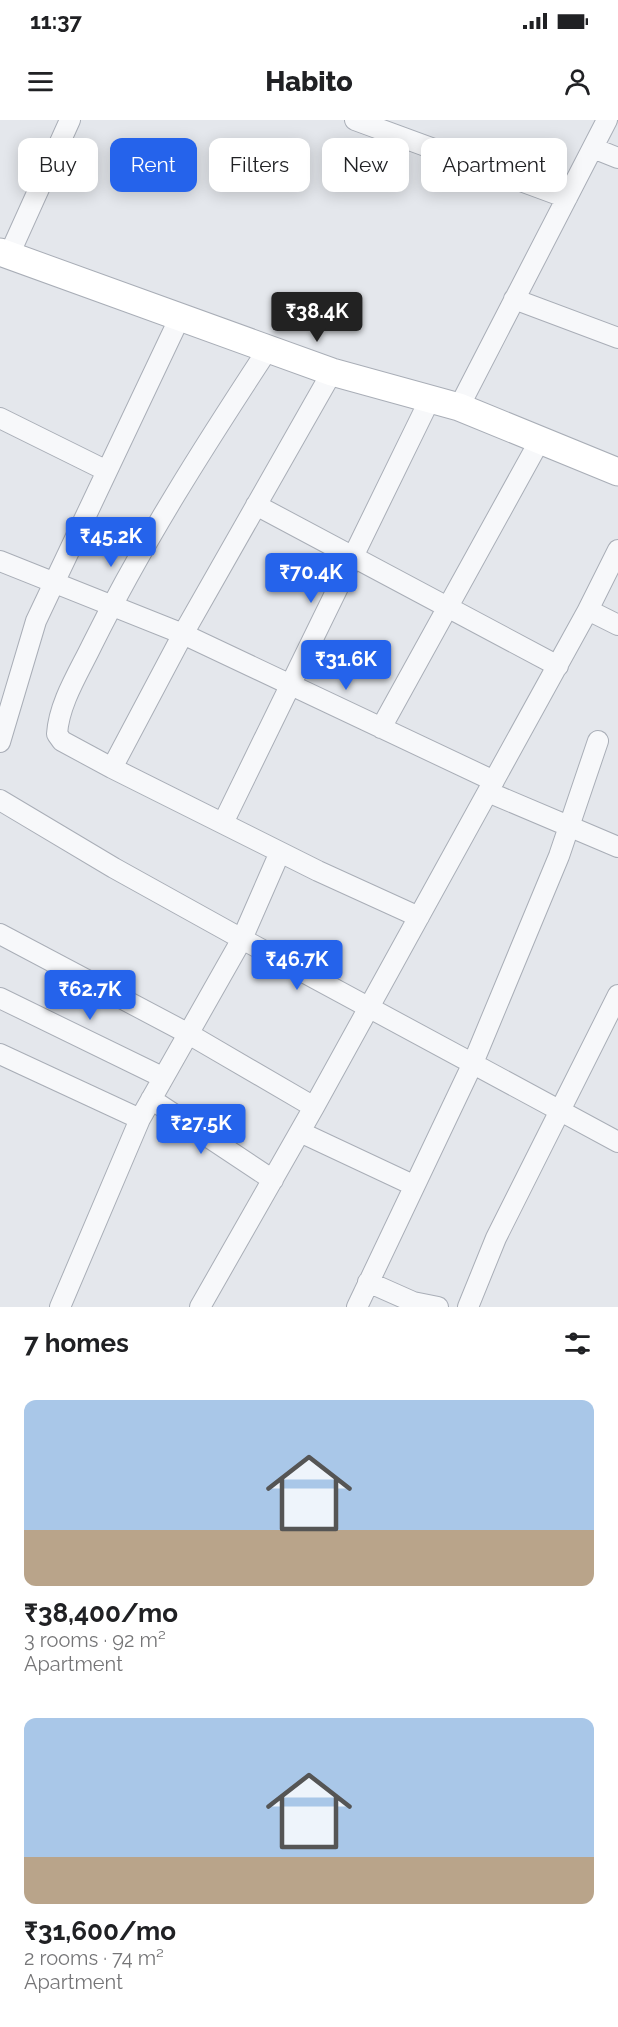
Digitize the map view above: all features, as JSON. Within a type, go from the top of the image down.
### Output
[{"type":"main road","points":[[4,254],[332,372],[459,407],[618,472]]},
{"type":"street","points":[[4,254],[70,120]]},
{"type":"street","points":[[355,120],[567,198]]},
{"type":"street","points":[[459,407],[607,120]]},
{"type":"street","points":[[593,148],[618,158]]},
{"type":"street","points":[[514,299],[618,338]]},
{"type":"street","points":[[0,742],[36,621],[180,317]]},
{"type":"street","points":[[268,349],[197,457],[111,606],[70,688],[57,734],[62,741],[112,768],[280,852],[419,917]]},
{"type":"street","points":[[112,768],[183,634],[332,372]]},
{"type":"street","points":[[223,823],[292,686],[430,399]]},
{"type":"street","points":[[0,418],[107,471]]},
{"type":"street","points":[[381,728],[540,440]]},
{"type":"street","points":[[256,505],[558,666]]},
{"type":"street","points":[[200,1307],[369,1009],[558,666],[618,550]]},
{"type":"street","points":[[0,561],[183,634],[381,728],[569,826],[618,847]]},
{"type":"street","points":[[588,610],[618,625]]},
{"type":"street","points":[[357,1307],[413,1185],[473,1063],[569,826],[598,741]]},
{"type":"street","points":[[0,800],[114,868],[242,939],[618,1142]]},
{"type":"street","points":[[60,1307],[140,1119],[242,939],[280,852]]},
{"type":"street","points":[[0,934],[187,1033],[314,1107]]},
{"type":"street","points":[[0,998],[162,1077]]},
{"type":"street","points":[[468,1307],[496,1238],[616,1002]]},
{"type":"street","points":[[1,1057],[140,1119]]},
{"type":"street","points":[[151,1099],[273,1180]]},
{"type":"street","points":[[300,1132],[413,1185]]},
{"type":"street","points":[[368,1282],[412,1304],[438,1307]]}]
